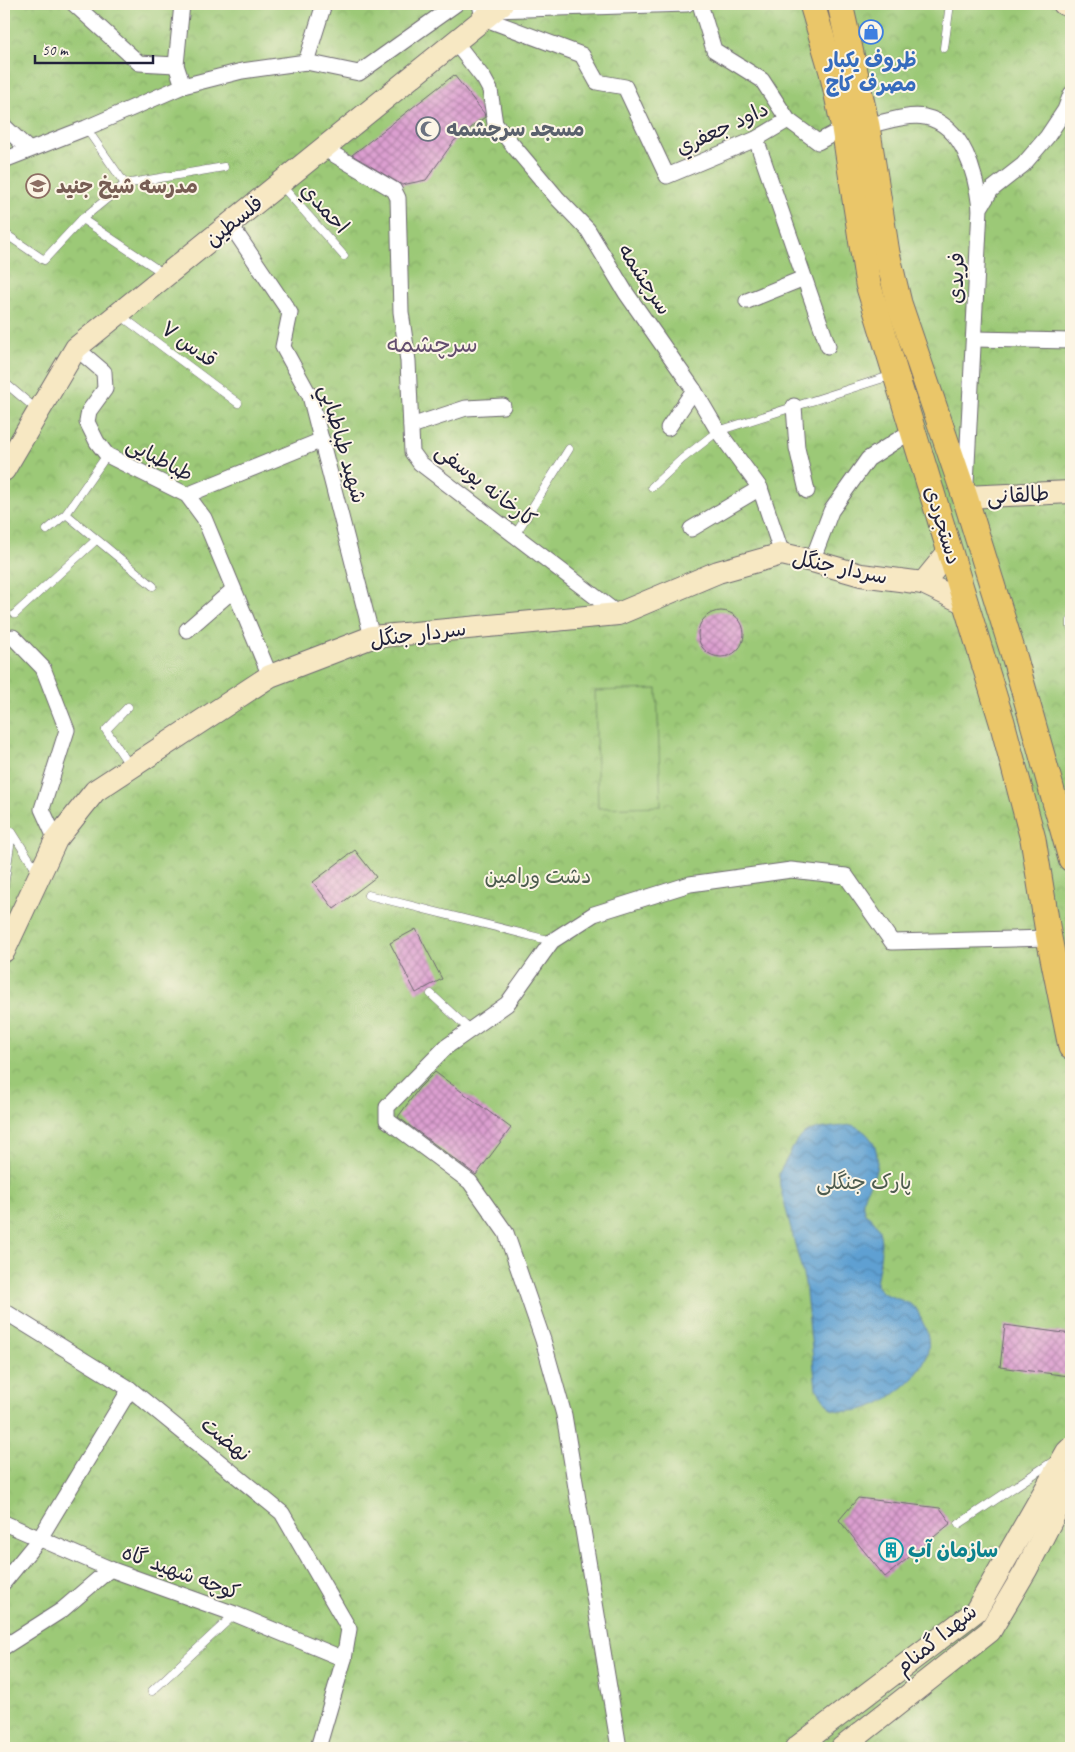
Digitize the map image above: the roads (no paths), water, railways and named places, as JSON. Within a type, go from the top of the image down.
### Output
[{"type":"main road","points":[[813,4],[826,6],[833,4]]},
{"type":"main road","name":"دستجردی","points":[[813,4],[832,72],[856,127],[899,303],[965,498],[1015,659],[1071,859]]},
{"type":"main road","name":"دستجردی","points":[[840,4],[856,127],[868,284],[1002,722],[1033,839],[1049,938],[1071,1047]]},
{"type":"street","points":[[74,4],[140,63],[176,65]]},
{"type":"street","points":[[182,4],[176,65],[183,86]]},
{"type":"street","points":[[306,62],[324,4]]},
{"type":"street","points":[[4,160],[28,149],[86,128],[183,86],[242,71],[306,62],[359,73],[456,4]]},
{"type":"street","points":[[490,9],[688,4]]},
{"type":"street","points":[[700,4],[714,50],[762,80],[788,120]]},
{"type":"street","points":[[1064,4],[1071,6]]},
{"type":"street","name":"فلسطین","points":[[4,470],[76,348],[455,42],[490,9]]},
{"type":"street","name":"داود جعفري","points":[[490,9],[582,56],[597,82],[625,87],[667,176],[756,139],[788,120]]},
{"type":"street","name":"سرچشمه","points":[[455,42],[484,79],[490,90],[495,124],[558,199],[588,230],[626,293],[694,390],[718,431],[760,488],[782,554]]},
{"type":"street","points":[[980,208],[991,190],[1023,165],[1068,114],[1071,94]]},
{"type":"street","name":"فریدی","points":[[788,120],[818,142],[856,127],[905,118],[924,117],[940,122],[957,139],[969,159],[977,183],[980,208],[965,498]]},
{"type":"street","points":[[4,126],[28,149]]},
{"type":"street","points":[[756,139],[828,346]]},
{"type":"street","name":"کارخانه یوسفی","points":[[323,148],[394,190],[398,198],[402,312],[408,361],[412,452],[420,463],[618,614]]},
{"type":"street","name":"شهيد طباطبايي","points":[[230,224],[290,313],[283,347],[310,396],[372,637]]},
{"type":"street","points":[[746,301],[804,278]]},
{"type":"street","points":[[974,339],[1071,341]]},
{"type":"street","name":"طباطبایی","points":[[76,348],[104,372],[105,389],[89,411],[87,422],[97,442],[107,455],[186,495],[204,518],[270,676]]},
{"type":"street","points":[[668,428],[694,390]]},
{"type":"street","points":[[411,426],[466,408],[503,406]]},
{"type":"street","points":[[794,406],[797,448],[807,491]]},
{"type":"street","points":[[812,560],[831,511],[868,459],[913,430]]},
{"type":"street","points":[[186,495],[322,440]]},
{"type":"street","points":[[691,529],[760,488]]},
{"type":"street","name":"طالقانی","points":[[965,498],[1071,492]]},
{"type":"street","points":[[923,583],[950,550]]},
{"type":"street","name":"سردار جنگل","points":[[4,951],[56,840],[95,791],[270,676],[372,637],[618,614],[718,572],[782,554],[812,560],[861,576],[923,583],[967,604]]},
{"type":"street","points":[[187,630],[234,590]]},
{"type":"street","points":[[12,638],[43,668],[67,730],[42,809],[56,840]]},
{"type":"street","points":[[619,1748],[564,1415],[543,1340],[509,1241],[506,1233],[470,1182],[387,1120],[386,1106],[446,1047],[507,1004],[552,941],[594,914],[690,884],[791,870],[846,876],[892,942],[1049,938]]},
{"type":"street","name":"نهضت","points":[[4,1311],[130,1389],[282,1513],[349,1629],[344,1659],[318,1748]]},
{"type":"street","points":[[4,1582],[40,1538],[130,1389]]},
{"type":"street","name":"شهدا گمنام","points":[[796,1748],[976,1611],[1069,1450]]},
{"type":"street","name":"شهدا گمنام","points":[[842,1748],[990,1631],[1026,1570],[1071,1482]]},
{"type":"street","name":"کوچه شهید گاه","points":[[4,1523],[110,1569],[234,1614],[344,1659]]},
{"type":"street","points":[[4,1647],[62,1610],[110,1569]]},
{"type":"lane","points":[[944,48],[950,4]]},
{"type":"lane","points":[[86,128],[125,184]]},
{"type":"lane","points":[[4,239],[7,235],[44,260],[82,219],[125,184],[224,167]]},
{"type":"lane","name":"احمدي","points":[[280,184],[344,256]]},
{"type":"lane","points":[[82,219],[167,275]]},
{"type":"lane","name":"قدس ۷","points":[[118,314],[238,403]]},
{"type":"lane","points":[[652,487],[682,459],[718,431],[896,374]]},
{"type":"lane","points":[[4,382],[38,411]]},
{"type":"lane","points":[[515,535],[569,449]]},
{"type":"lane","points":[[47,530],[66,514],[107,455]]},
{"type":"lane","points":[[66,514],[153,586]]},
{"type":"lane","points":[[15,614],[96,540]]},
{"type":"lane","points":[[1071,621],[1071,627]]},
{"type":"lane","points":[[128,707],[106,730],[131,767]]},
{"type":"lane","points":[[4,886],[12,832],[39,875]]},
{"type":"lane","points":[[368,895],[552,941]]},
{"type":"lane","points":[[431,994],[470,1030]]},
{"type":"lane","points":[[959,1524],[1069,1450]]},
{"type":"lane","points":[[152,1690],[234,1614]]},
{"type":"water","points":[[852,1125],[865,1132],[876,1150],[877,1165],[864,1197],[863,1207],[865,1213],[873,1219],[878,1227],[880,1236],[881,1246],[876,1285],[883,1292],[915,1308],[927,1333],[929,1344],[924,1363],[918,1372],[902,1388],[886,1400],[864,1409],[839,1411],[831,1409],[816,1388],[805,1283],[780,1186],[779,1173],[796,1142],[805,1133],[817,1129]]},
{"type":"place","name":"ظروف یکبار مصرف کاج","points":[[871,32]]},
{"type":"place","name":"مسجد سرچشمه","points":[[428,129]]},
{"type":"place","name":"مدرسه شیخ جنید","points":[[38,186]]},
{"type":"place","name":"سازمان آب","points":[[891,1550]]},
{"type":"district","name":"سرچشمه","points":[[432,344]]},
{"type":"park label","name":"دشت ورامین","points":[[538,876]]},
{"type":"park label","name":"پارک جنگلی","points":[[864,1182]]}]
